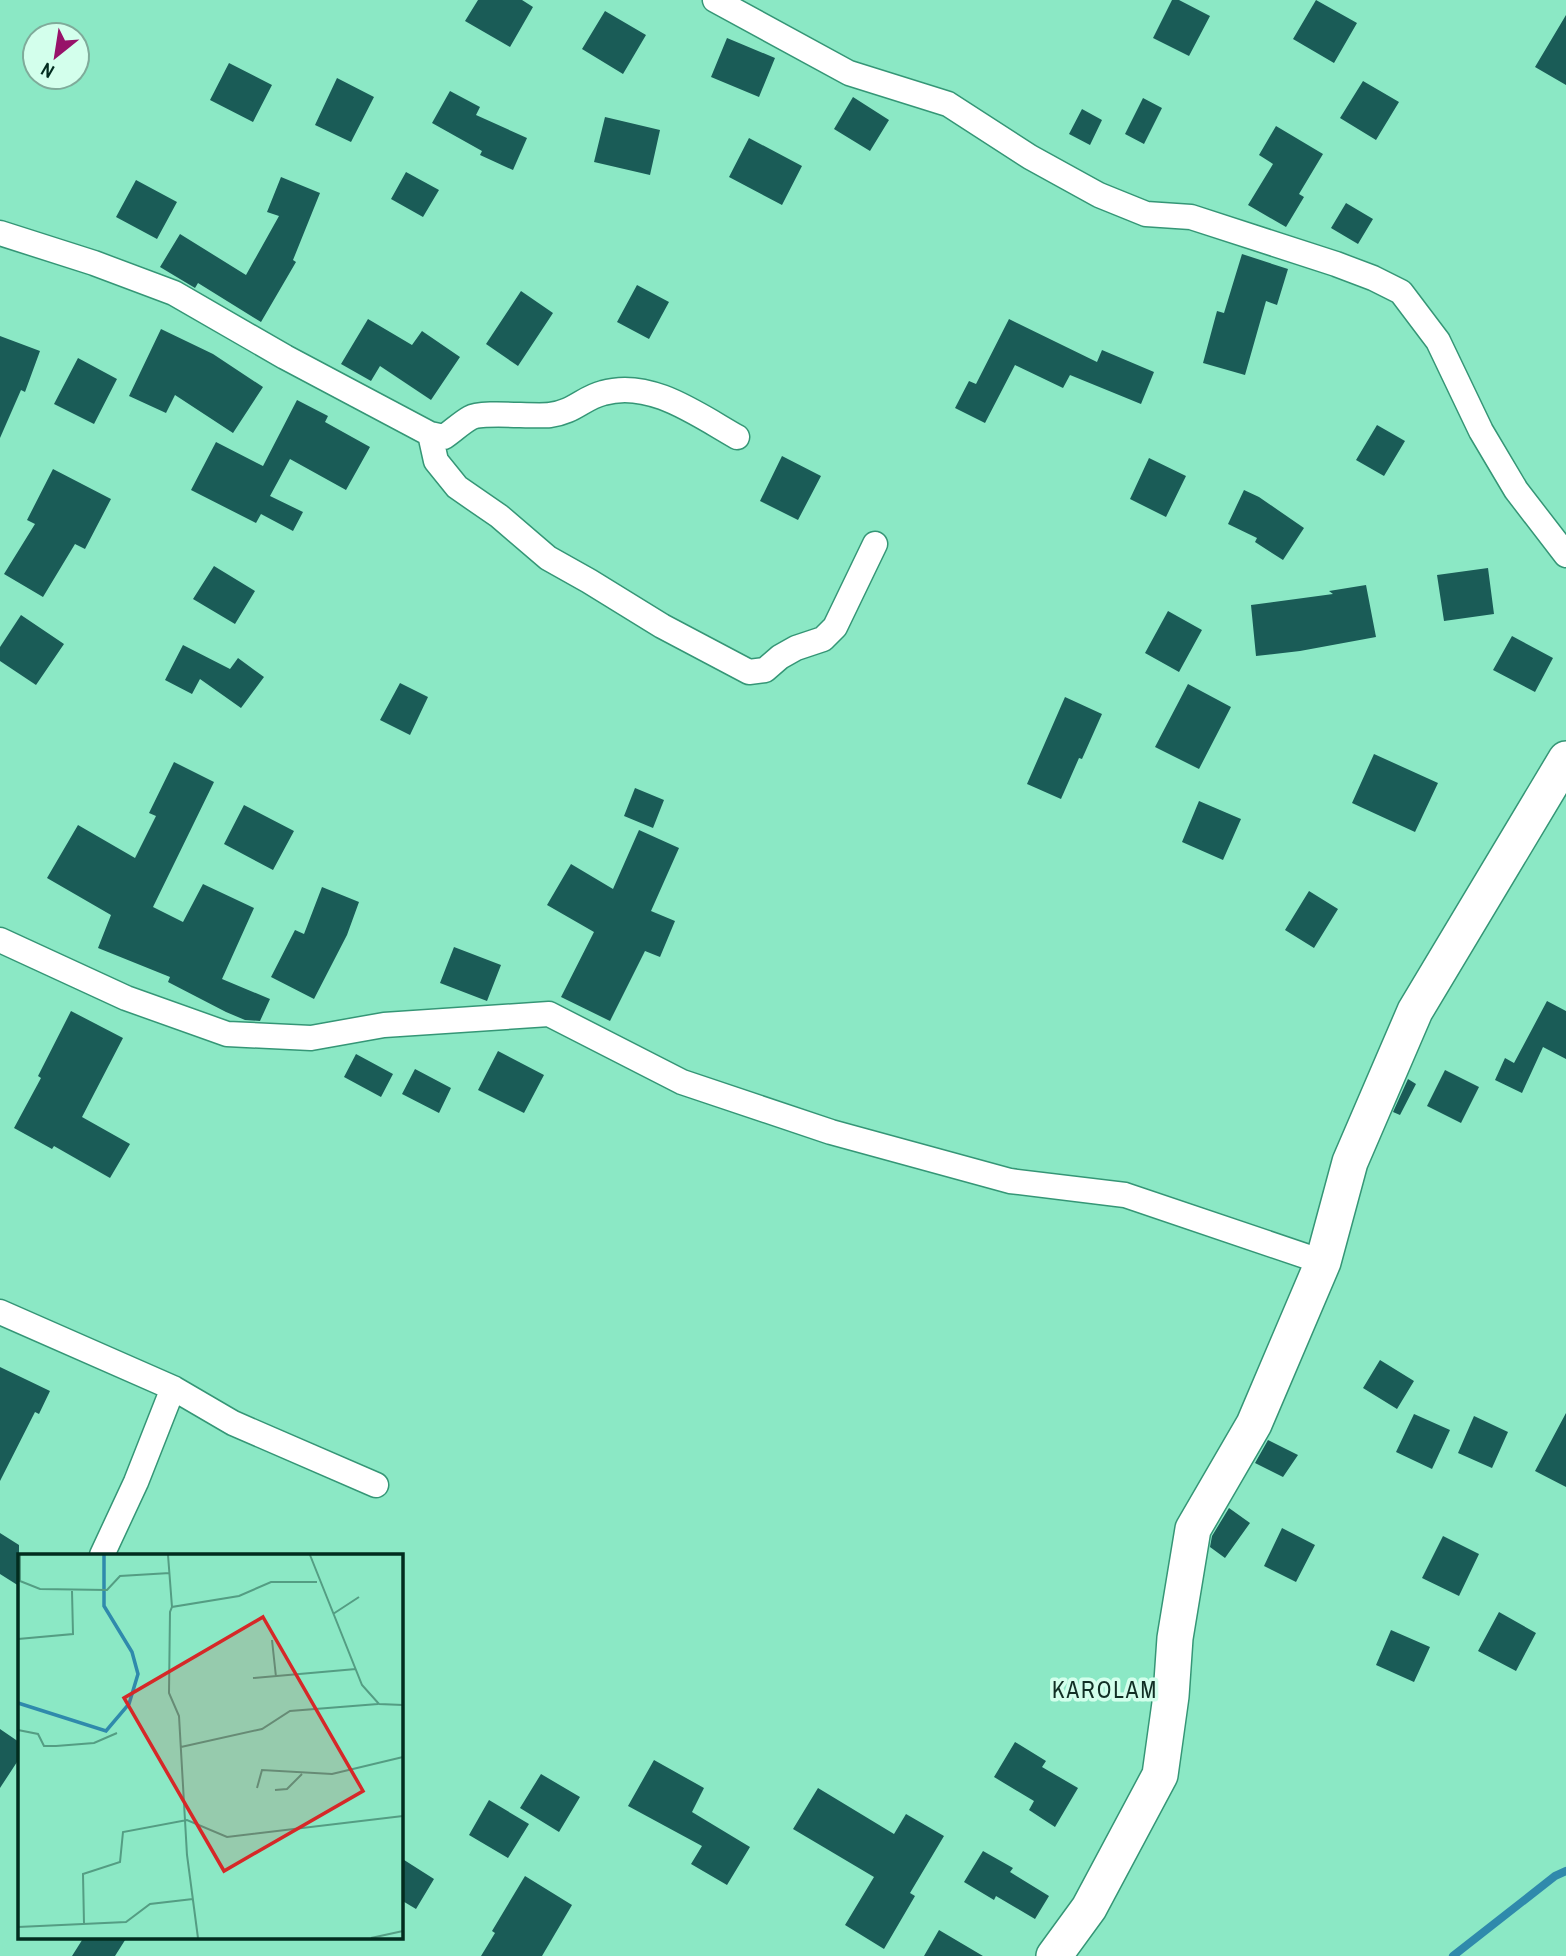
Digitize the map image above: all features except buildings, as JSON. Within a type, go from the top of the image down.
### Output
[{"type":"main road","points":[[1054,1956],[1089,1908],[1160,1775],[1171,1696],[1175,1637],[1193,1529],[1254,1424],[1323,1262],[1350,1162],[1415,1011],[1566,759]]},
{"type":"street","points":[[715,0],[849,73],[948,104],[1030,157],[1099,195],[1146,214],[1191,217],[1336,264],[1401,292],[1438,341],[1481,431],[1516,490],[1566,555]]},
{"type":"street","points":[[0,233],[94,263],[174,293],[285,357],[430,434],[444,438],[472,416],[546,415],[567,412],[600,393],[625,388],[652,394],[684,407],[737,437]]},
{"type":"street","points":[[430,434],[436,461],[457,486],[499,516],[548,558],[662,626],[749,672],[765,670],[796,648],[823,639],[835,627],[875,544]]},
{"type":"street","points":[[0,940],[126,998],[228,1034],[311,1038],[384,1025],[549,1013],[682,1082],[831,1132],[1010,1181],[1125,1195],[1323,1262]]},
{"type":"street","points":[[0,1312],[173,1388],[233,1423],[376,1485]]},
{"type":"street","points":[[102,1554],[136,1482],[173,1388]]},
{"type":"waterway","points":[[1453,1956],[1555,1876],[1566,1871]]},
{"type":"district","name":"KAROLAM","points":[[1105,1689]]}]
